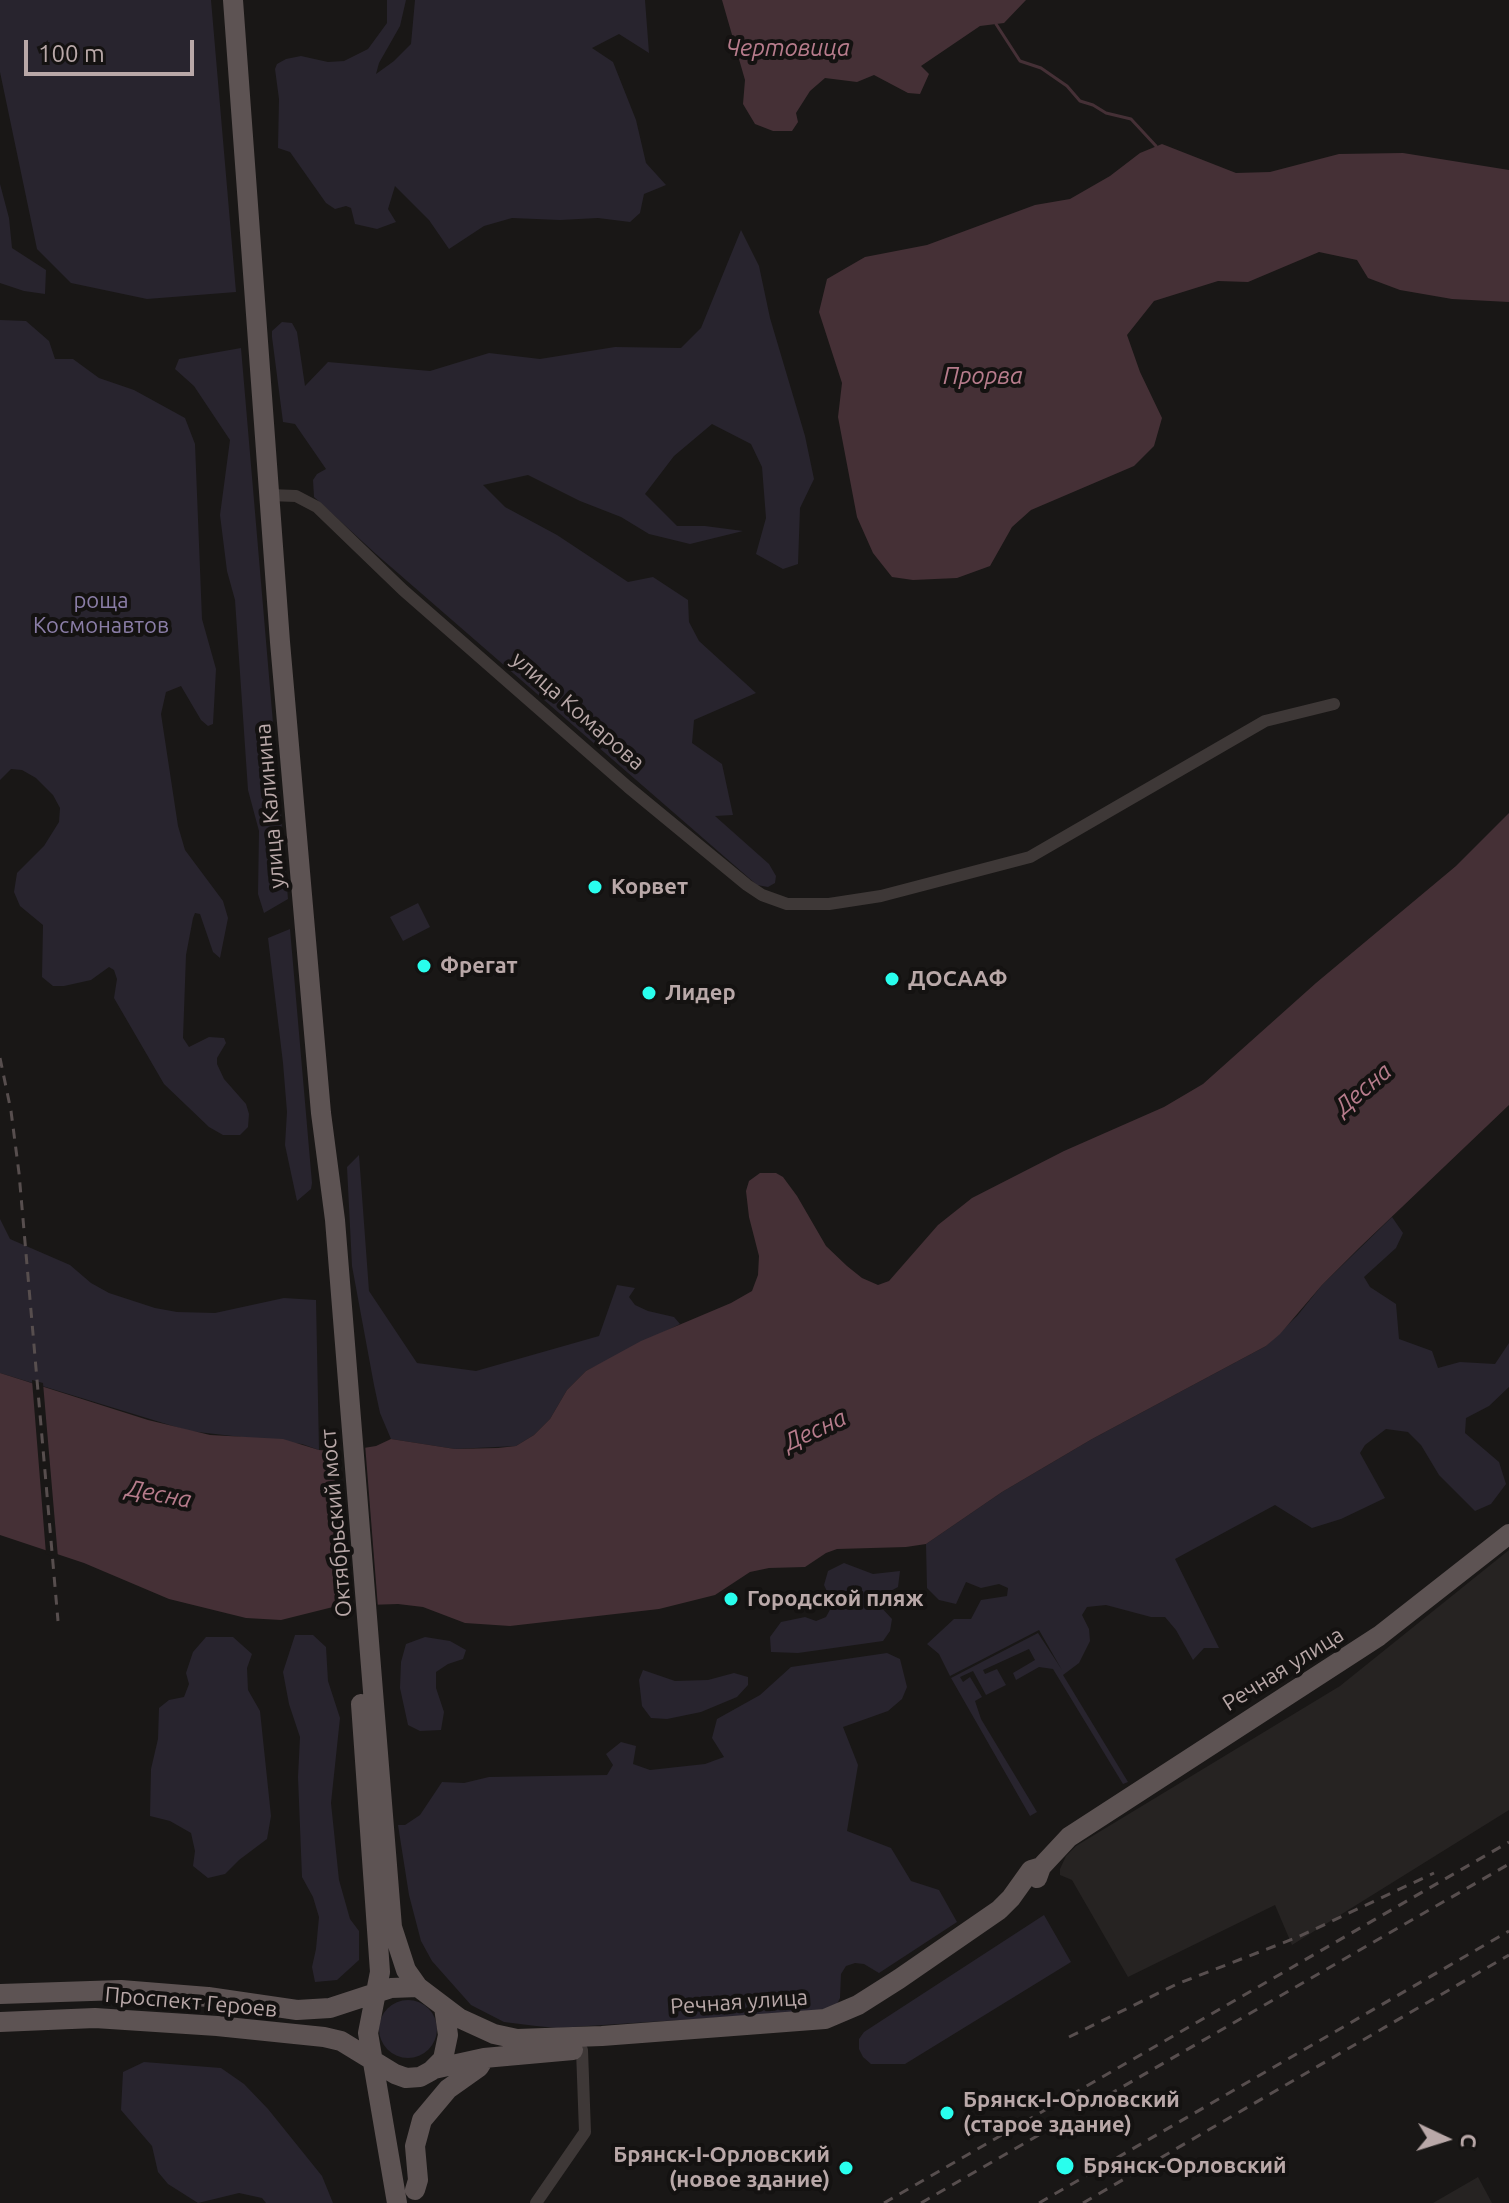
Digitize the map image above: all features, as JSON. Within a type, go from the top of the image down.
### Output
[{"type":"main road","points":[[233,0],[269,495]]},
{"type":"main road","name":"улица Калинина","points":[[269,495],[330,1221]]},
{"type":"main road","name":"Октябрьский мост","points":[[330,1221],[377,1822]]},
{"type":"main road","name":"Речная улица","points":[[433,2070],[484,2058],[814,2034],[835,2029],[889,1999],[1014,1913],[1029,1896],[1041,1867],[1069,1837],[1379,1636],[1509,1534]]},
{"type":"main road","points":[[373,2060],[406,2078],[420,2077],[433,2070],[443,2059],[448,2022],[444,2007],[418,1987],[406,1970],[392,1927],[377,1822]]},
{"type":"main road","points":[[377,1822],[380,1972],[368,2033],[397,2203]]},
{"type":"main road","name":"Речная улица","points":[[444,2007],[476,2027],[517,2039],[602,2036],[825,2019],[858,2005],[999,1910],[1031,1870],[1041,1867]]},
{"type":"main road","points":[[376,1995],[391,1988],[418,1987]]},
{"type":"main road","name":"Проспект Героев","points":[[0,1994],[121,1990],[208,1997],[297,2010],[330,2008],[376,1995]]},
{"type":"main road","name":"Проспект Героев","points":[[0,2022],[95,2018],[217,2026],[324,2037],[341,2041],[373,2060]]},
{"type":"main road","points":[[417,2196],[415,2146],[422,2120],[437,2100],[458,2080],[479,2067],[484,2058]]},
{"type":"main road","points":[[417,2196],[410,2133],[433,2070]]},
{"type":"street","name":"улица Комарова","points":[[269,495],[296,496],[317,507],[403,590],[628,787],[740,880],[762,895],[787,904],[829,904],[881,896],[1030,857],[1265,721],[1334,704]]},
{"type":"street","points":[[536,2203],[585,2132],[582,2050]]},
{"type":"shaded area","points":[[1509,1550],[1509,1810],[1292,1945],[1275,1905],[1128,1977],[1072,1880],[1060,1875],[1066,1856],[1076,1846],[1340,1686]]},
{"type":"shaded area","points":[[1478,2177],[1492,2203],[1433,2203]]},
{"type":"green space","points":[[0,0],[211,0],[236,292],[147,299],[71,283],[37,249],[0,72]]},
{"type":"green space","points":[[387,0],[406,0],[400,26],[376,74],[411,44],[415,0],[645,0],[649,53],[619,34],[592,48],[613,62],[636,120],[646,163],[666,185],[644,194],[640,213],[630,222],[598,218],[512,218],[484,226],[449,249],[429,220],[395,186],[388,209],[396,222],[377,229],[355,224],[351,208],[335,209],[326,203],[290,152],[278,148],[279,99],[275,69],[286,59],[301,56],[328,62],[344,61],[368,49],[387,23]]},
{"type":"green space","points":[[0,184],[9,218],[12,248],[46,270],[45,294],[0,283]]},
{"type":"green space","points":[[741,230],[759,266],[814,479],[800,508],[798,564],[783,569],[756,554],[766,518],[762,467],[751,444],[712,424],[674,456],[645,494],[677,526],[743,531],[690,544],[649,534],[621,517],[528,475],[483,485],[505,507],[557,535],[628,582],[653,577],[688,600],[689,622],[699,641],[756,693],[694,720],[692,743],[722,764],[733,815],[715,816],[769,864],[776,876],[775,883],[768,887],[757,885],[314,497],[313,480],[326,469],[295,424],[283,422],[272,337],[272,331],[282,322],[292,323],[297,332],[305,386],[328,362],[430,371],[489,353],[540,359],[615,347],[681,348],[701,328]]},
{"type":"green space","name":"роща Космонавтов","points":[[0,320],[26,321],[49,341],[55,359],[73,359],[99,378],[134,390],[185,418],[195,444],[202,619],[216,669],[213,724],[208,726],[201,720],[181,686],[166,692],[161,714],[178,826],[185,850],[223,901],[228,918],[220,958],[213,952],[200,914],[195,913],[193,918],[186,955],[183,1038],[189,1047],[209,1037],[224,1038],[226,1043],[217,1064],[224,1079],[246,1104],[249,1114],[248,1127],[240,1135],[223,1135],[209,1127],[164,1084],[114,998],[117,979],[114,970],[109,967],[91,980],[64,986],[53,986],[42,977],[43,925],[20,906],[14,892],[17,873],[44,846],[59,822],[60,808],[53,795],[36,778],[22,770],[11,769],[0,780]]},
{"type":"green space","name":"роща Космонавтов","points":[[241,348],[288,899],[264,913],[258,894],[259,831],[248,790],[235,600],[227,571],[220,515],[230,440],[194,386],[175,369],[179,359]]},
{"type":"green space","points":[[418,903],[430,927],[403,941],[390,917]]},
{"type":"green space","points":[[290,929],[312,1183],[311,1189],[297,1201],[285,1145],[287,1112],[283,1063],[268,938]]},
{"type":"green space","points":[[359,1155],[369,1291],[417,1363],[476,1371],[599,1336],[617,1285],[635,1288],[629,1297],[635,1305],[674,1317],[680,1324],[586,1371],[567,1390],[550,1419],[534,1435],[516,1446],[455,1449],[391,1439],[380,1413],[352,1266],[347,1167]]},
{"type":"green space","points":[[1392,1217],[1403,1233],[1396,1248],[1364,1277],[1370,1287],[1396,1304],[1399,1339],[1432,1351],[1438,1368],[1460,1362],[1495,1364],[1509,1343],[1509,1387],[1489,1406],[1466,1418],[1465,1433],[1499,1462],[1506,1484],[1491,1504],[1475,1511],[1439,1475],[1421,1445],[1408,1432],[1386,1429],[1365,1445],[1360,1453],[1385,1498],[1341,1519],[1312,1528],[1275,1505],[1175,1559],[1219,1648],[1204,1648],[1193,1660],[1165,1617],[1151,1617],[1106,1605],[1087,1607],[1082,1615],[1089,1629],[1090,1641],[1079,1663],[1063,1675],[1128,1782],[1123,1784],[1053,1669],[1039,1667],[1016,1680],[1013,1673],[1035,1660],[1029,1649],[983,1670],[985,1674],[997,1669],[1006,1685],[986,1695],[973,1671],[960,1677],[963,1682],[970,1677],[982,1697],[975,1701],[981,1719],[1037,1812],[1030,1816],[951,1678],[1038,1633],[1062,1670],[1039,1630],[950,1676],[939,1654],[927,1644],[954,1619],[971,1619],[981,1600],[1007,1596],[1008,1588],[999,1584],[981,1588],[966,1582],[956,1604],[939,1600],[927,1588],[926,1544],[1002,1492],[1092,1439],[1266,1346],[1297,1316],[1322,1285]]},
{"type":"green space","points":[[0,1219],[10,1239],[70,1265],[109,1293],[155,1308],[215,1313],[284,1298],[316,1300],[319,1450],[302,1444],[189,1431],[0,1373]]},
{"type":"green space","points":[[844,1563],[873,1574],[900,1571],[898,1587],[885,1594],[880,1606],[892,1619],[890,1631],[883,1641],[798,1653],[771,1652],[770,1637],[781,1622],[805,1617],[816,1621],[826,1617],[833,1604],[824,1585],[828,1571]]},
{"type":"green space","points":[[295,1635],[313,1635],[326,1647],[328,1681],[340,1718],[331,1803],[339,1880],[350,1919],[359,1931],[359,1960],[337,1980],[315,1982],[312,1967],[319,1917],[302,1877],[298,1777],[300,1737],[283,1672]]},
{"type":"green space","points":[[206,1637],[233,1637],[252,1654],[247,1668],[248,1690],[260,1711],[271,1816],[267,1839],[225,1874],[208,1878],[193,1866],[195,1851],[191,1833],[170,1821],[150,1816],[151,1769],[158,1739],[159,1708],[169,1700],[184,1697],[189,1684],[186,1673],[193,1652]]},
{"type":"green space","points":[[425,1637],[450,1641],[466,1650],[463,1659],[436,1672],[436,1688],[444,1712],[441,1730],[420,1731],[408,1725],[400,1688],[401,1662],[406,1644]]},
{"type":"green space","points":[[887,1653],[900,1659],[907,1687],[902,1699],[888,1711],[843,1727],[858,1765],[847,1831],[891,1848],[911,1881],[939,1890],[957,1922],[879,1973],[864,1964],[846,1966],[841,1974],[840,1998],[834,2010],[557,2028],[536,2026],[504,2022],[471,2005],[432,1961],[421,1941],[409,1895],[398,1825],[405,1825],[420,1815],[442,1782],[464,1783],[489,1777],[607,1775],[613,1765],[606,1754],[621,1742],[636,1746],[633,1764],[650,1770],[705,1764],[724,1757],[712,1738],[717,1719],[760,1695],[791,1667]]},
{"type":"green space","points":[[643,1670],[675,1681],[708,1680],[734,1673],[748,1677],[748,1685],[737,1697],[701,1712],[667,1719],[651,1718],[642,1706],[639,1680]]},
{"type":"green space","points":[[1044,1915],[1071,1962],[905,2064],[871,2064],[863,2057],[859,2039],[864,2032]]},
{"type":"green space","points":[[408,2000],[429,2008],[437,2029],[429,2050],[408,2058],[387,2050],[379,2029],[387,2008]]},
{"type":"green space","points":[[144,2062],[221,2068],[244,2084],[322,2176],[333,2203],[266,2203],[262,2198],[239,2193],[198,2203],[168,2184],[158,2172],[152,2146],[121,2110],[123,2072]]},
{"type":"water","name":"Чертовица","points":[[722,0],[1026,0],[1004,23],[980,26],[921,66],[929,74],[920,94],[908,93],[874,75],[857,82],[825,78],[810,91],[796,113],[798,122],[792,131],[773,131],[755,124],[743,104],[745,80]]},
{"type":"water","name":"Прорва","points":[[1162,144],[1236,173],[1270,172],[1339,154],[1403,153],[1509,170],[1509,302],[1452,299],[1400,290],[1368,278],[1357,260],[1319,252],[1248,282],[1218,281],[1154,301],[1127,335],[1162,418],[1154,446],[1134,466],[1031,510],[1012,527],[990,566],[957,578],[913,580],[892,577],[873,553],[857,517],[838,417],[842,383],[819,312],[827,279],[865,257],[927,245],[1035,205],[1070,199],[1110,176],[1140,153]]},
{"type":"water","name":"Десна","points":[[1509,813],[1509,1105],[1359,1248],[1266,1346],[1092,1439],[1002,1492],[926,1544],[837,1549],[805,1567],[750,1572],[715,1595],[659,1609],[510,1626],[465,1623],[423,1607],[398,1604],[337,1606],[281,1620],[246,1618],[169,1599],[84,1563],[0,1535],[0,1373],[148,1420],[210,1435],[283,1439],[319,1450],[339,1452],[376,1446],[391,1439],[455,1449],[498,1448],[516,1446],[534,1435],[550,1419],[567,1390],[586,1371],[641,1341],[752,1291],[758,1275],[759,1256],[746,1191],[749,1181],[760,1173],[776,1173],[783,1177],[826,1246],[847,1266],[878,1285],[889,1281],[938,1225],[972,1198],[1064,1151],[1164,1107],[1203,1084],[1316,983],[1456,866]]},
{"type":"pier","points":[[32,1380],[43,1383],[58,1558],[46,1554]]},
{"type":"pier","points":[[365,1444],[378,1608],[345,1610],[332,1447]]},
{"type":"waterway","points":[[996,24],[1020,61],[1041,68],[1067,86],[1080,101],[1106,113],[1131,119],[1156,146]]},
{"type":"railway","points":[[0,1058],[19,1173],[58,1621]]},
{"type":"railway","points":[[884,2203],[1509,1842]]},
{"type":"railway","points":[[921,2203],[1509,1864]]},
{"type":"railway","points":[[1069,2037],[1177,1984],[1298,1937],[1434,1873]]},
{"type":"railway","points":[[1039,2203],[1509,1931]]},
{"type":"railway","points":[[1083,2203],[1509,1955]]},
{"type":"place","name":"Корвет","points":[[595,887]]},
{"type":"place","name":"Фрегат","points":[[424,966]]},
{"type":"place","name":"ДОСААФ","points":[[892,979]]},
{"type":"place","name":"Лидер","points":[[649,993]]},
{"type":"place","name":"Городской пляж","points":[[731,1599]]},
{"type":"place","name":"Брянск-I-Орловский (старое здание)","points":[[947,2113]]},
{"type":"place","name":"Брянск-Орловский","points":[[1065,2166]]},
{"type":"place","name":"Брянск-I-Орловский (новое здание)","points":[[846,2168]]}]
